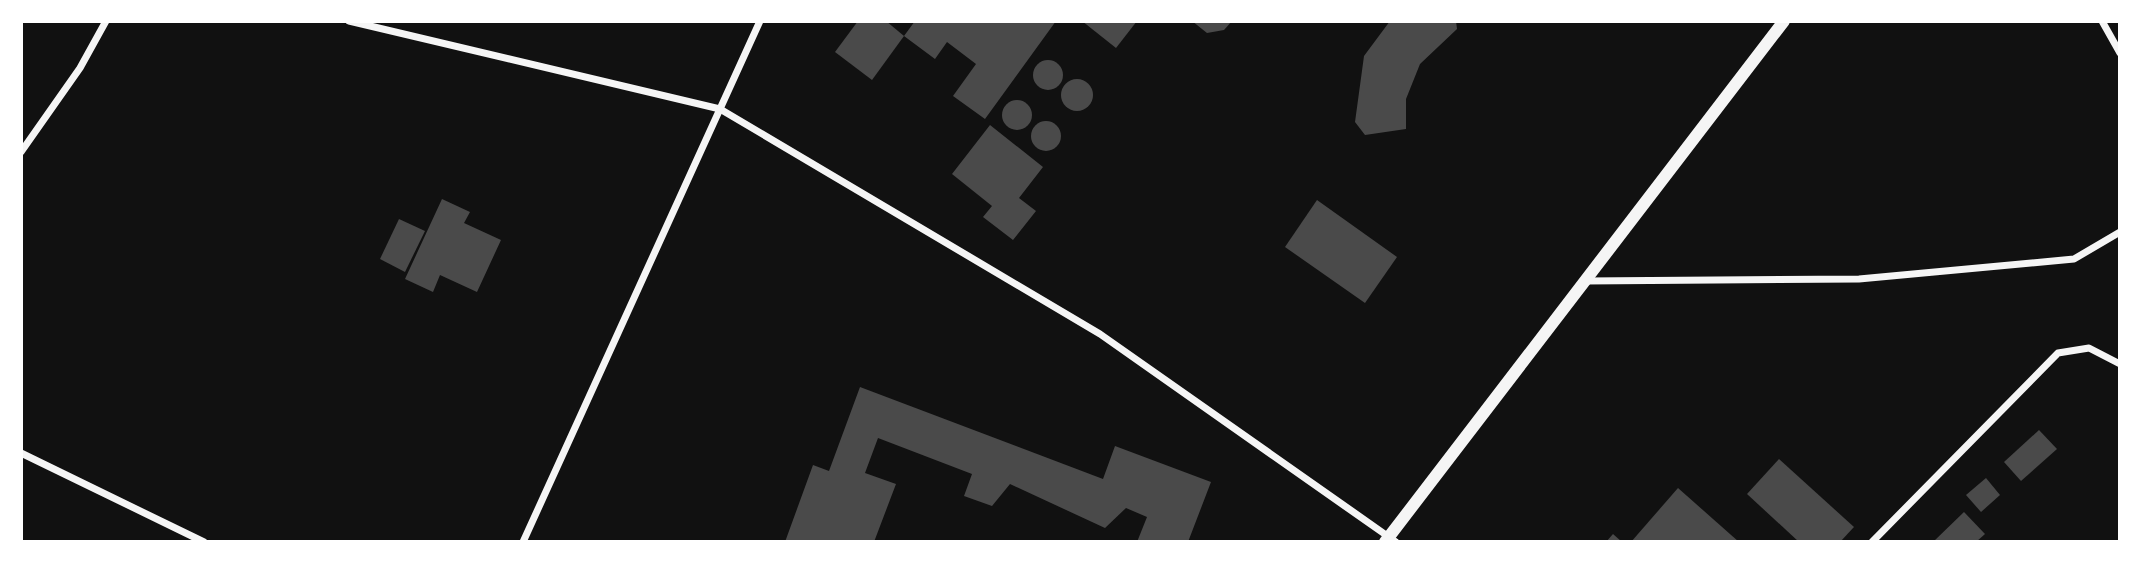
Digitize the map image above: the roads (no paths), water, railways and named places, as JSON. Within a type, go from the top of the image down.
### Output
[{"type":"street","points":[[21,152],[80,68],[106,21]]},
{"type":"street","points":[[349,21],[720,109],[1100,334],[1390,540],[1784,21]]},
{"type":"street","points":[[523,542],[760,21]]},
{"type":"street","points":[[2102,21],[2120,53]]},
{"type":"street","points":[[1584,281],[1859,279],[2074,258],[2120,232]]},
{"type":"street","points":[[1872,542],[2058,353],[2089,348],[2120,364]]},
{"type":"street","points":[[21,453],[204,542]]}]
